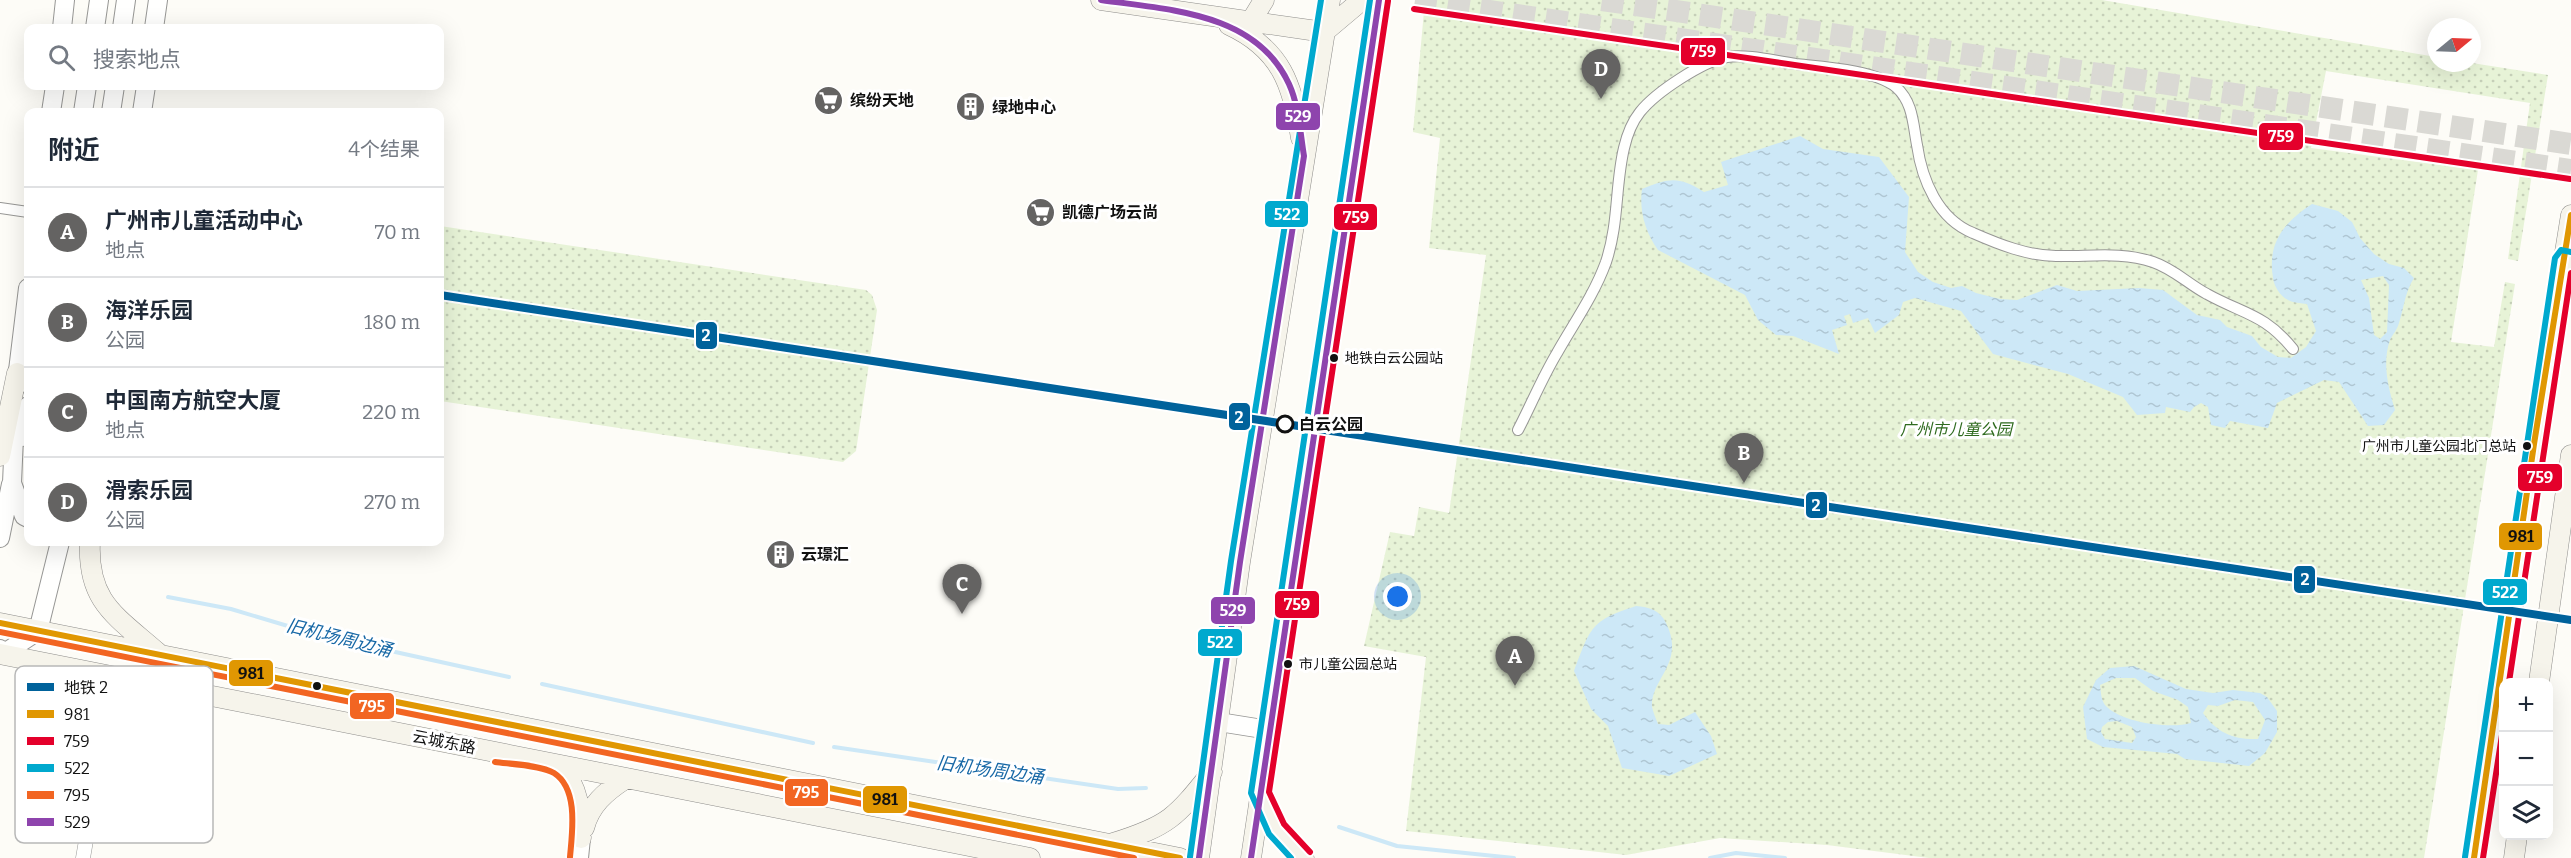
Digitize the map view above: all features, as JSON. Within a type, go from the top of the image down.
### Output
[{"type":"main road","points":[[1101,0],[1213,18],[1324,32],[1362,0]]},
{"type":"main road","points":[[1250,23],[1264,0]]},
{"type":"main road","points":[[1199,858],[1240,562],[1330,0]]},
{"type":"main road","points":[[1251,858],[1379,0]]},
{"type":"main road","points":[[1213,18],[1254,38],[1275,59],[1288,82],[1296,107],[1304,156]]},
{"type":"main road","points":[[2474,858],[2567,260],[2571,215]]},
{"type":"main road","points":[[0,456],[17,373]]},
{"type":"main road","points":[[2540,678],[2571,455]]},
{"type":"main road","points":[[90,546],[89,564],[97,592],[115,616],[169,656],[170,666]]},
{"type":"main road","name":"云城东路","points":[[0,623],[1180,858]]},
{"type":"main road","name":"云城东路","points":[[1,652],[62,666]]},
{"type":"main road","name":"云城东路","points":[[213,697],[1029,858]]},
{"type":"main road","points":[[559,765],[575,787],[579,801],[581,838]]},
{"type":"main road","points":[[713,795],[718,765]]},
{"type":"main road","points":[[1110,843],[1144,833],[1169,821],[1212,772]]},
{"type":"main road","points":[[581,838],[591,808],[611,788],[625,779]]},
{"type":"main road","points":[[1260,793],[1276,829],[1304,858]]},
{"type":"main road","points":[[1029,858],[1034,828]]},
{"type":"main road","points":[[2514,858],[2516,840]]},
{"type":"street","points":[[62,24],[65,0]]},
{"type":"street","points":[[96,24],[99,0]]},
{"type":"street","points":[[123,24],[126,0]]},
{"type":"street","points":[[155,24],[158,0]]},
{"type":"street","points":[[1518,430],[1555,355],[1588,302],[1606,262],[1616,220],[1623,152],[1633,123],[1651,101],[1666,89],[1714,60],[1730,56],[1804,64],[1885,79],[1902,93],[1914,118],[1924,178],[1932,195],[1955,222],[1968,231],[2023,251],[2053,257],[2125,256],[2152,261],[2172,269],[2205,294],[2256,315],[2271,326],[2293,349]]},
{"type":"street","points":[[52,108],[54,90]]},
{"type":"street","points":[[84,108],[87,90]]},
{"type":"street","points":[[112,108],[114,90]]},
{"type":"street","points":[[143,108],[145,90]]},
{"type":"street","points":[[0,208],[24,211]]},
{"type":"street","points":[[24,319],[17,373],[12,483],[24,516]]},
{"type":"street","points":[[0,538],[24,425]]},
{"type":"street","points":[[1,652],[38,631],[59,546]]},
{"type":"street","points":[[1219,722],[1269,730]]},
{"type":"street","points":[[579,858],[581,838]]},
{"type":"street","points":[[83,858],[86,843]]},
{"type":"green space","name":"广州市儿童公园","points":[[1425,0],[2102,0],[2427,55],[2427,72],[2481,72],[2481,64],[2548,75],[2518,261],[2508,259],[2530,103],[2326,71],[2311,148],[2478,170],[2451,342],[2494,347],[2505,282],[2515,284],[2424,858],[1929,858],[1827,845],[1720,838],[1626,855],[1406,831],[1426,657],[1364,646],[1390,532],[1414,536],[1419,507],[1449,513],[1486,255],[1429,248],[1440,138],[1413,132]]},
{"type":"green space","points":[[444,227],[866,290],[872,295],[877,310],[856,451],[843,462],[444,402]]},
{"type":"water","points":[[1800,136],[1823,149],[1879,157],[1909,197],[1905,252],[1918,272],[1933,282],[1951,288],[1962,286],[1976,293],[2000,299],[2017,300],[2057,285],[2077,291],[2139,288],[2163,290],[2197,315],[2220,320],[2227,327],[2252,336],[2261,347],[2278,357],[2291,358],[2306,347],[2316,331],[2307,304],[2288,300],[2276,287],[2272,266],[2275,244],[2293,218],[2312,204],[2338,211],[2352,222],[2360,238],[2374,254],[2389,264],[2404,268],[2414,278],[2398,325],[2390,340],[2386,357],[2390,393],[2395,410],[2384,425],[2368,426],[2339,382],[2324,380],[2277,403],[2268,428],[2230,421],[2225,428],[2211,425],[2208,407],[2201,403],[2190,412],[2166,407],[2165,413],[2137,415],[2123,397],[2068,374],[1993,354],[1961,311],[1915,298],[1903,302],[1899,315],[1875,333],[1868,318],[1853,323],[1850,314],[1844,316],[1847,325],[1832,330],[1839,354],[1793,336],[1776,335],[1758,320],[1745,295],[1658,250],[1646,228],[1641,205],[1642,189],[1674,180],[1687,183],[1704,192],[1728,185],[1721,162]],"holes":[[[2383,276],[2389,285],[2387,332],[2380,339],[2374,335],[2369,298],[2361,280]]]},
{"type":"water","points":[[1636,606],[1650,608],[1661,615],[1671,637],[1670,660],[1653,697],[1652,707],[1658,724],[1669,725],[1695,712],[1711,736],[1717,754],[1669,776],[1622,768],[1608,726],[1591,709],[1574,671],[1584,644],[1594,628],[1609,616]]},
{"type":"water","points":[[2134,666],[2186,689],[2213,693],[2233,690],[2260,693],[2267,697],[2277,711],[2277,732],[2265,753],[2249,766],[2185,759],[2177,754],[2103,747],[2087,739],[2083,707],[2096,680],[2110,668]],"holes":[[[2116,678],[2135,678],[2153,691],[2178,700],[2188,707],[2191,723],[2160,725],[2136,721],[2115,713],[2104,703],[2100,685]],[[2235,700],[2253,702],[2265,720],[2258,739],[2227,734],[2214,726],[2203,713],[2208,705],[2218,706]],[[2117,721],[2132,727],[2136,737],[2132,743],[2105,739],[2101,732],[2102,727],[2108,722]]]},
{"type":"waterway","name":"旧机场周边涌","points":[[168,597],[231,609],[318,635],[509,677]]},
{"type":"waterway","name":"旧机场周边涌","points":[[542,684],[813,743]]},
{"type":"waterway","name":"旧机场周边涌","points":[[834,747],[1118,789],[1146,788]]},
{"type":"waterway","name":"旧机场周边涌","points":[[1339,827],[1397,846],[1514,858]]},
{"type":"waterway","name":"旧机场周边涌","points":[[1710,858],[1736,853],[1785,858]]},
{"type":"tunnel","points":[[1415,0],[2571,170]]},
{"type":"tunnel","points":[[1602,0],[2571,144]]},
{"type":"metro line","name":"2","points":[[444,296],[2571,620]]},
{"type":"transit line","name":"529","points":[[1101,0],[1154,7],[1208,19],[1233,28],[1255,42],[1274,60],[1289,84],[1297,110],[1304,156],[1240,562],[1199,858]]},
{"type":"transit line","name":"522","points":[[1190,857],[1231,561],[1321,0]]},
{"type":"transit line","name":"522","points":[[1291,858],[1269,834],[1251,793],[1370,0]]},
{"type":"transit line","name":"529","points":[[1251,858],[1379,0]]},
{"type":"transit line","name":"759","points":[[1310,852],[1284,824],[1269,792],[1388,1]]},
{"type":"transit line","name":"759","points":[[1414,9],[2570,179]]},
{"type":"transit line","name":"981","points":[[2474,858],[2534,444],[2571,215]]},
{"type":"transit line","name":"522","points":[[2465,857],[2555,258],[2561,250],[2571,252]]},
{"type":"transit line","name":"759","points":[[2510,678],[2571,273]]},
{"type":"transit line","name":"981","points":[[0,623],[1180,858]]},
{"type":"transit line","name":"795","points":[[0,632],[171,666]]},
{"type":"transit line","name":"795","points":[[213,674],[1134,858]]},
{"type":"transit line","name":"759","points":[[2483,858],[2502,732]]},
{"type":"transit line","name":"795","points":[[495,762],[541,768],[554,773],[562,780],[571,800],[570,857]]},
{"type":"place","name":"滑索乐园","points":[[1601,99]]},
{"type":"place","name":"缤纷天地","points":[[829,100]]},
{"type":"place","name":"绿地中心","points":[[971,107]]},
{"type":"place","name":"凯德广场云尚","points":[[1041,212]]},
{"type":"place","name":"地铁白云公园站","points":[[1334,358]]},
{"type":"place","name":"白云公园","points":[[1285,424]]},
{"type":"place","name":"广州市儿童公园北门总站","points":[[2527,446]]},
{"type":"place","name":"海洋乐园","points":[[1744,483]]},
{"type":"place","name":"云璟汇","points":[[780,554]]},
{"type":"place","name":"中国南方航空大厦","points":[[962,614]]},
{"type":"place","name":"市儿童公园总站","points":[[1288,664]]},
{"type":"place","name":"广州市儿童活动中心","points":[[1515,686]]}]
